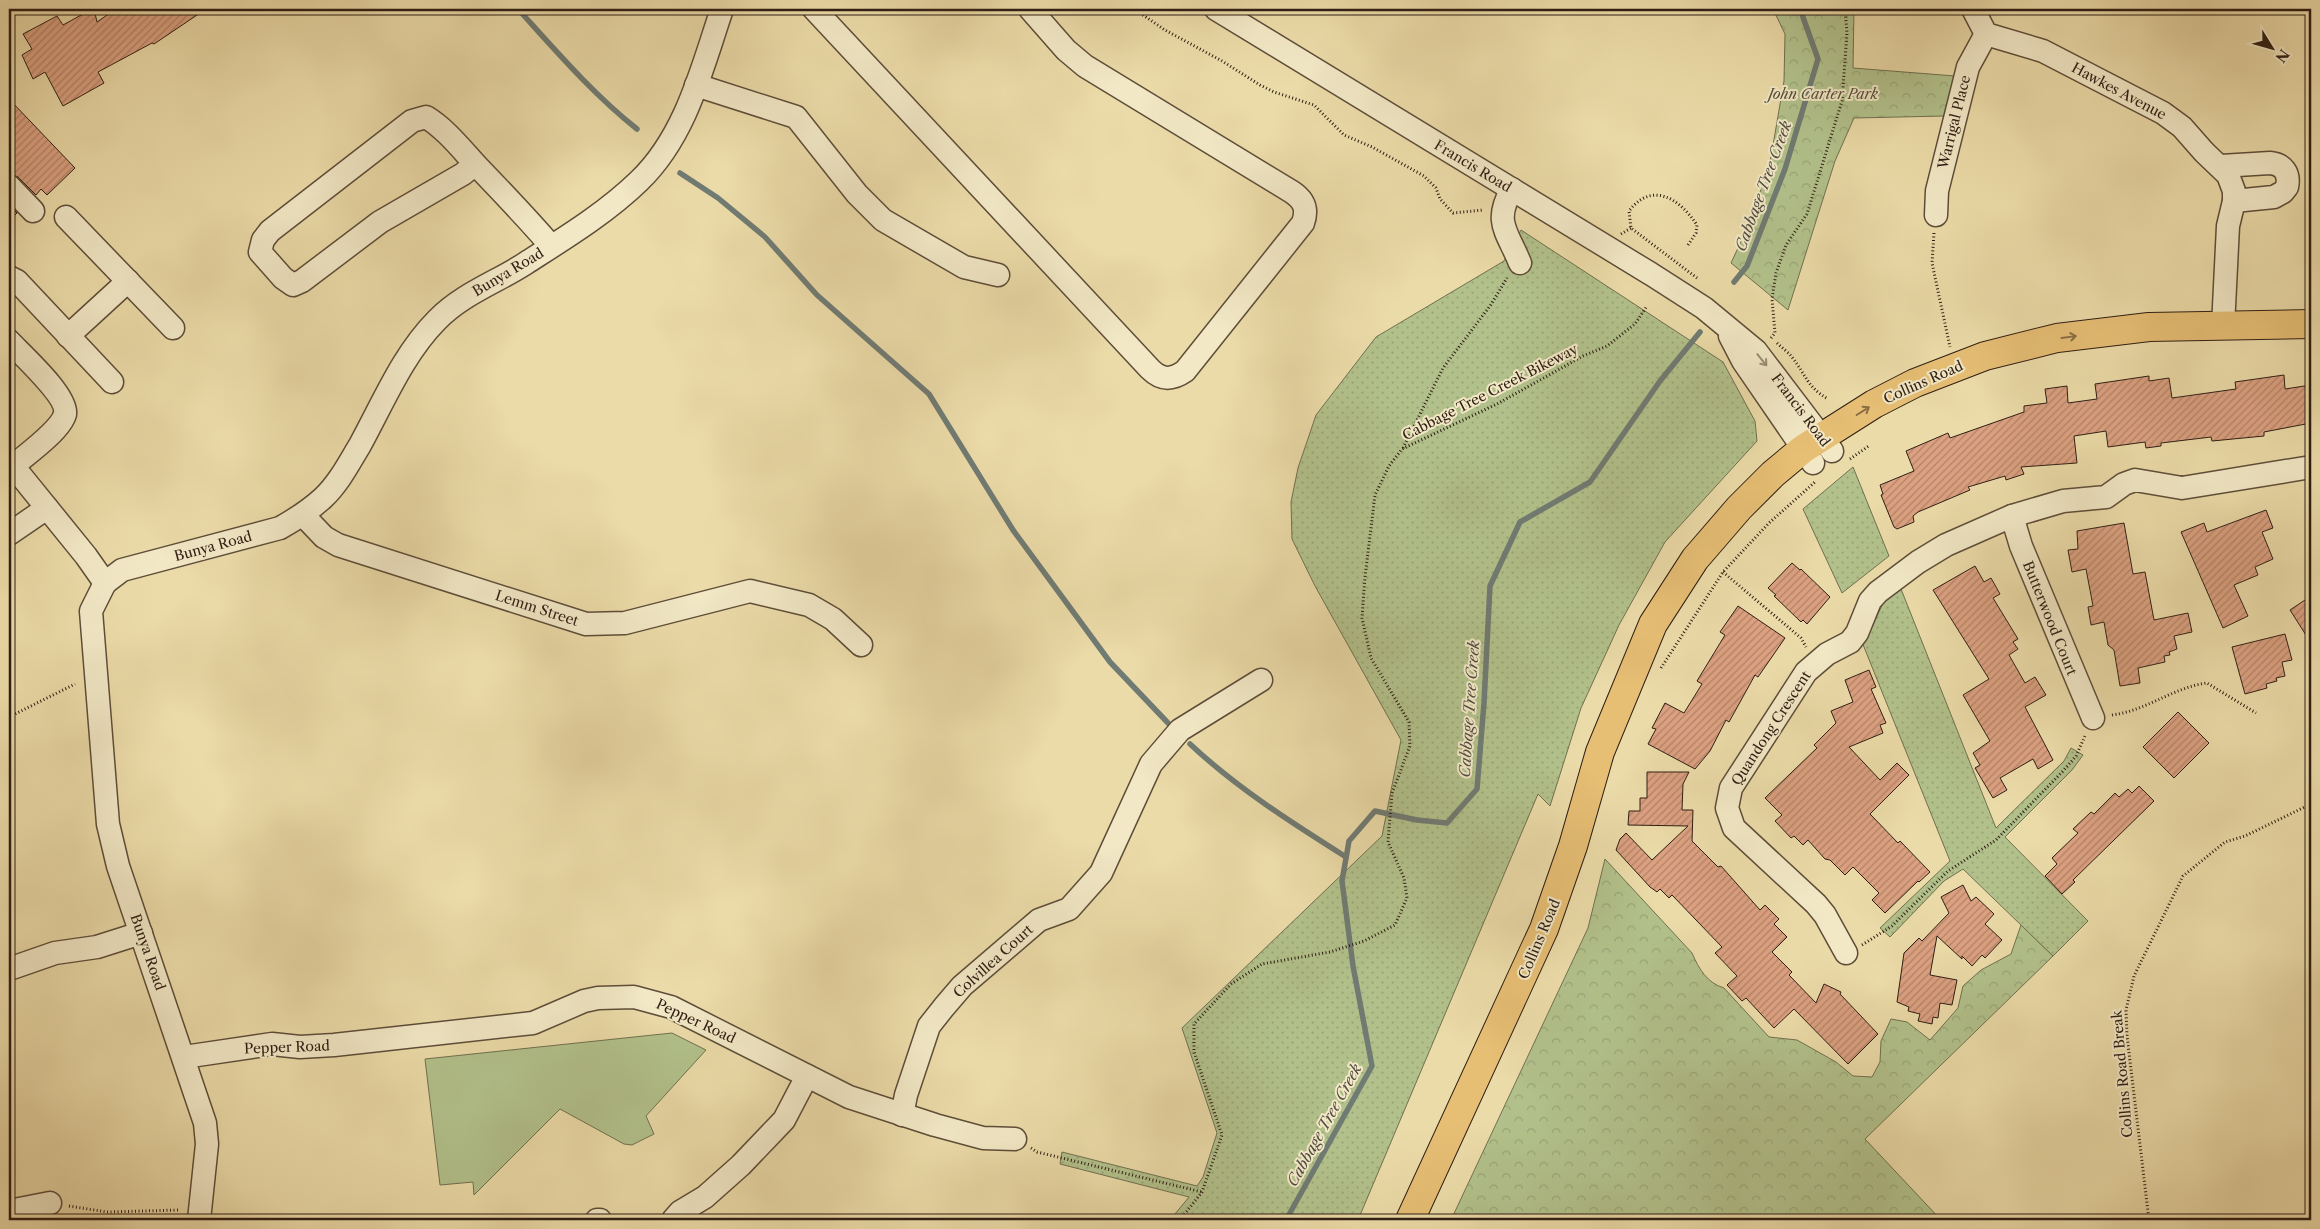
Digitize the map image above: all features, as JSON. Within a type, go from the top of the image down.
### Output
[{"type":"main road","name":"Collins Road","points":[[1410,1220],[1544,929],[1573,846],[1600,752],[1652,660],[1663,629],[1684,597],[1726,544],[1780,490],[1823,456],[1874,404],[1916,383],[1955,367],[2021,346],[2057,338],[2149,327],[2311,324]]},
{"type":"main road","name":"Collins Road","points":[[1823,456],[1898,412],[1935,394],[1993,372],[2032,362],[2133,347],[2311,340]]},
{"type":"street","name":"Bunya Road","points":[[192,1215],[207,1144],[205,1123],[118,866],[108,824],[91,611],[105,583],[122,570],[280,528],[303,515],[324,497],[345,470],[400,372],[417,345],[437,319],[478,289],[519,267],[596,217],[640,181],[668,144],[688,107],[722,9]]},
{"type":"street","points":[[821,11],[1150,370],[1164,378],[1176,377],[1185,371],[1303,223],[1306,208],[1299,197],[1292,192],[1085,66],[1066,50],[1030,9]]},
{"type":"street","name":"Francis Road","points":[[1216,9],[1686,296],[1725,328],[1743,361],[1823,456]]},
{"type":"street","points":[[1972,9],[1986,34]]},
{"type":"street","name":"Hawkes Avenue","points":[[1986,34],[2043,51],[2164,113],[2182,127],[2204,152],[2221,166],[2231,182],[2234,201],[2228,226],[2224,327]]},
{"type":"street","name":"Warrigal Place","points":[[1936,215],[1937,191],[1968,67],[1986,34]]},
{"type":"street","points":[[696,85],[796,117],[856,194],[883,220],[964,267],[998,275]]},
{"type":"street","points":[[475,164],[463,174],[380,222],[302,281],[292,285],[283,278],[260,252],[263,240],[270,231],[412,121],[426,117],[437,124],[475,164],[551,246]]},
{"type":"street","points":[[2221,166],[2270,162],[2277,164],[2287,174],[2287,186],[2278,196],[2234,201]]},
{"type":"street","points":[[9,186],[33,211]]},
{"type":"street","points":[[1512,189],[1501,212],[1502,222],[1520,263]]},
{"type":"street","points":[[66,217],[173,328]]},
{"type":"street","points":[[9,277],[17,281],[112,382]]},
{"type":"street","points":[[68,336],[128,281]]},
{"type":"street","points":[[9,341],[58,393],[64,403],[65,414],[59,425],[11,463],[105,583]]},
{"type":"street","name":"Quandong Crescent","points":[[1846,953],[1816,904],[1734,828],[1727,808],[1731,788],[1736,779],[1806,672],[1817,661],[1850,642],[1857,633],[1870,601],[1894,580],[1946,545],[2012,516],[2063,501],[2106,497],[2124,484],[2135,480],[2182,488],[2311,466]]},
{"type":"street","points":[[9,534],[47,508]]},
{"type":"street","name":"Lemm Street","points":[[303,515],[324,537],[338,546],[586,624],[625,623],[750,591],[810,605],[833,619],[861,645]]},
{"type":"street","name":"Butterwood Court","points":[[2012,516],[2020,546],[2093,718]]},
{"type":"street","name":"Colvillea Court","points":[[902,1115],[906,1095],[929,1026],[944,1007],[962,986],[1039,920],[1069,909],[1101,873],[1151,764],[1180,730],[1261,680]]},
{"type":"street","points":[[9,969],[55,953],[97,947],[141,933]]},
{"type":"street","name":"Pepper Road","points":[[184,1057],[272,1044],[300,1047],[334,1045],[533,1023],[584,1001],[598,998],[634,997],[671,1007],[849,1097],[902,1115],[983,1138],[1015,1139]]},
{"type":"street","points":[[673,1220],[680,1212],[705,1197],[741,1166],[784,1120],[807,1076]]},
{"type":"street","points":[[9,1211],[50,1203]]},
{"type":"path","points":[[1134,9],[1164,30],[1222,61],[1260,85],[1274,92],[1314,105],[1344,135],[1372,147],[1424,176],[1436,188],[1440,200],[1453,213],[1488,210]]},
{"type":"path","points":[[1771,338],[1775,333],[1772,298],[1776,273],[1786,245],[1807,214],[1842,101],[1847,32],[1845,9]]},
{"type":"path","points":[[1688,245],[1696,233],[1697,225],[1675,202],[1664,196],[1653,194],[1637,200],[1629,212],[1631,228],[1702,282]]},
{"type":"path","points":[[1936,215],[1932,263],[1951,349]]},
{"type":"path","points":[[1402,449],[1443,368],[1520,263]]},
{"type":"path","name":"Cabbage Tree Creek Bikeway","points":[[1180,1220],[1202,1192],[1222,1135],[1194,1052],[1194,1024],[1231,984],[1262,964],[1330,952],[1364,941],[1395,926],[1407,898],[1404,878],[1388,842],[1392,793],[1410,746],[1409,722],[1371,658],[1362,618],[1375,495],[1389,466],[1402,449],[1497,404],[1583,356],[1607,346],[1635,324],[1647,306]]},
{"type":"path","points":[[1765,333],[1792,357],[1806,381],[1816,392],[1828,399]]},
{"type":"path","points":[[1652,660],[1723,572],[1769,523],[1823,456],[1870,445]]},
{"type":"path","points":[[1723,572],[1801,638],[1817,661]]},
{"type":"path","points":[[1846,953],[1870,941],[1892,926],[1948,871],[1996,840],[2076,756],[2093,718],[2131,711],[2196,684],[2207,683],[2256,713]]},
{"type":"path","points":[[9,717],[75,684]]},
{"type":"path","name":"Collins Road Break","points":[[2148,1220],[2126,1010],[2134,976],[2183,876],[2225,842],[2245,836],[2311,804]]},
{"type":"path","points":[[1015,1139],[1037,1152],[1202,1192]]},
{"type":"path","points":[[50,1203],[107,1212],[192,1215]]},
{"type":"green space","name":"John Carter Park","points":[[1773,9],[1854,9],[1853,68],[1955,76],[1944,116],[1854,118],[1835,161],[1788,310],[1731,263],[1752,218],[1771,157],[1784,81],[1785,34]]},
{"type":"green space","points":[[1521,230],[1723,362],[1755,421],[1757,441],[1665,542],[1619,625],[1581,708],[1550,806],[1538,794],[1358,1220],[1170,1220],[1189,1197],[1060,1164],[1062,1152],[1197,1186],[1203,1177],[1217,1133],[1182,1028],[1382,836],[1401,740],[1315,586],[1292,539],[1291,502],[1298,468],[1316,415],[1376,337],[1504,261]]},
{"type":"green space","points":[[1853,467],[1889,556],[1842,593],[1803,509]]},
{"type":"green space","points":[[1901,589],[1996,828],[2064,761],[2071,748],[2083,755],[2072,770],[2005,837],[2088,921],[2053,956],[1963,869],[1944,881],[1890,937],[1880,928],[1950,861],[1862,642],[1872,627],[1883,603]]},
{"type":"green space","points":[[1605,859],[1692,953],[1704,975],[1713,983],[1724,988],[1769,1037],[1797,1040],[1836,1062],[1853,1076],[1872,1077],[1880,1062],[1881,1041],[1891,1019],[1907,1022],[1930,1040],[1958,1008],[1963,986],[1981,970],[2011,954],[2021,925],[2053,956],[1865,1139],[1941,1220],[1451,1220],[1588,928]]},
{"type":"green space","points":[[672,1033],[706,1050],[646,1116],[654,1134],[632,1145],[624,1144],[560,1109],[474,1195],[473,1182],[440,1185],[425,1059]]},
{"type":"building","points":[[94,9],[97,22],[116,9],[206,9],[154,44],[152,43],[98,72],[104,83],[63,106],[45,72],[33,79],[22,55],[32,49],[23,34],[57,16],[63,25]]},
{"type":"building","points":[[9,99],[75,168],[47,195],[41,189],[36,195],[18,177],[9,173]]},
{"type":"building","points":[[9,205],[17,213],[9,221]]},
{"type":"building","points":[[2284,375],[2285,389],[2311,385],[2311,423],[2264,432],[2264,436],[2212,441],[2211,437],[2161,443],[2161,446],[2146,448],[2145,442],[2108,447],[2106,431],[2074,436],[2077,463],[2021,467],[2024,474],[2006,480],[2005,476],[1968,487],[1970,490],[1918,512],[1913,516],[1914,522],[1897,529],[1894,527],[1881,495],[1883,494],[1880,485],[1914,471],[1906,451],[1948,433],[1950,438],[2024,412],[2024,406],[2047,403],[2045,389],[2067,386],[2068,403],[2097,399],[2095,384],[2149,376],[2149,381],[2169,378],[2172,398],[2236,389],[2235,382]]},
{"type":"building","points":[[2266,510],[2273,528],[2262,532],[2273,559],[2255,567],[2258,575],[2234,585],[2248,616],[2223,628],[2181,532],[2204,523],[2207,532]]},
{"type":"building","points":[[2124,523],[2133,574],[2145,572],[2154,620],[2188,613],[2192,632],[2174,636],[2177,649],[2169,652],[2170,655],[2164,656],[2165,662],[2138,668],[2140,683],[2120,686],[2114,650],[2108,645],[2104,622],[2091,625],[2088,607],[2093,606],[2086,569],[2072,572],[2068,550],[2078,549],[2077,531]]},
{"type":"building","points":[[1792,563],[1801,569],[1830,597],[1807,624],[1803,620],[1801,622],[1768,588]]},
{"type":"building","points":[[1975,566],[1984,582],[1991,578],[2000,594],[1993,598],[2018,639],[2013,642],[2018,649],[2009,655],[2025,683],[2035,677],[2046,695],[2025,707],[2053,760],[2038,769],[2033,759],[2000,778],[2007,790],[1993,798],[1975,768],[1980,765],[1973,753],[1990,741],[1963,695],[1989,679],[1933,590]]},
{"type":"building","points":[[2311,596],[2311,643],[2290,610]]},
{"type":"building","points":[[1738,606],[1785,638],[1758,677],[1755,675],[1729,722],[1726,720],[1710,751],[1695,769],[1648,744],[1656,729],[1652,728],[1665,703],[1684,713],[1702,684],[1697,681],[1725,635],[1720,632]]},
{"type":"building","points":[[2285,634],[2292,660],[2282,662],[2285,676],[2276,678],[2277,681],[2266,684],[2267,688],[2245,694],[2232,647]]},
{"type":"building","points":[[1869,670],[1876,687],[1871,689],[1886,723],[1880,725],[1883,733],[1849,747],[1880,780],[1897,763],[1909,775],[1870,814],[1930,872],[1885,913],[1872,900],[1879,893],[1853,867],[1845,875],[1830,860],[1825,859],[1808,840],[1803,845],[1794,836],[1791,838],[1775,821],[1782,815],[1765,798],[1817,748],[1814,745],[1836,723],[1831,711],[1853,702],[1845,680]]},
{"type":"building","points":[[2178,712],[2209,743],[2174,778],[2143,747]]},
{"type":"building","points":[[1647,772],[1689,772],[1683,784],[1682,810],[1693,810],[1692,841],[1718,867],[1721,866],[1760,910],[1765,905],[1779,919],[1774,924],[1787,937],[1772,952],[1792,972],[1789,975],[1816,1003],[1824,984],[1841,992],[1840,994],[1878,1034],[1848,1064],[1794,1009],[1774,1028],[1746,998],[1742,1001],[1727,985],[1737,976],[1715,953],[1722,947],[1672,895],[1669,898],[1660,889],[1657,892],[1650,887],[1616,850],[1620,839],[1626,833],[1652,860],[1688,826],[1628,825],[1629,811],[1640,811],[1640,798],[1647,798]]},
{"type":"building","points":[[2139,786],[2154,801],[2073,880],[2075,882],[2062,894],[2045,876],[2057,864],[2052,858],[2078,833],[2073,829],[2091,812],[2094,814],[2115,793],[2119,797],[2128,789],[2132,793]]},
{"type":"building","points":[[1963,885],[1971,901],[1976,897],[1994,914],[1985,924],[2002,940],[1985,958],[1982,955],[1972,966],[1937,936],[1930,975],[1957,980],[1952,1005],[1940,1003],[1938,1018],[1933,1017],[1932,1024],[1918,1021],[1920,1014],[1908,1011],[1909,1007],[1897,1002],[1904,953],[1919,938],[1922,941],[1949,913],[1941,897]]},
{"type":"waterway","points":[[518,9],[590,87],[637,129]]},
{"type":"waterway","name":"Cabbage Tree Creek","points":[[1734,282],[1747,266],[1785,169],[1818,59],[1800,9]]},
{"type":"waterway","points":[[680,173],[718,198],[765,237],[817,295],[929,394],[1013,530],[1110,662],[1168,723]]},
{"type":"waterway","name":"Cabbage Tree Creek","points":[[1286,1220],[1372,1066],[1353,966],[1342,881],[1349,841],[1375,811],[1417,820],[1447,823],[1477,789],[1490,586],[1520,522],[1590,482],[1660,381],[1700,332]]},
{"type":"waterway","points":[[1190,744],[1246,790],[1285,818],[1346,857]]}]
